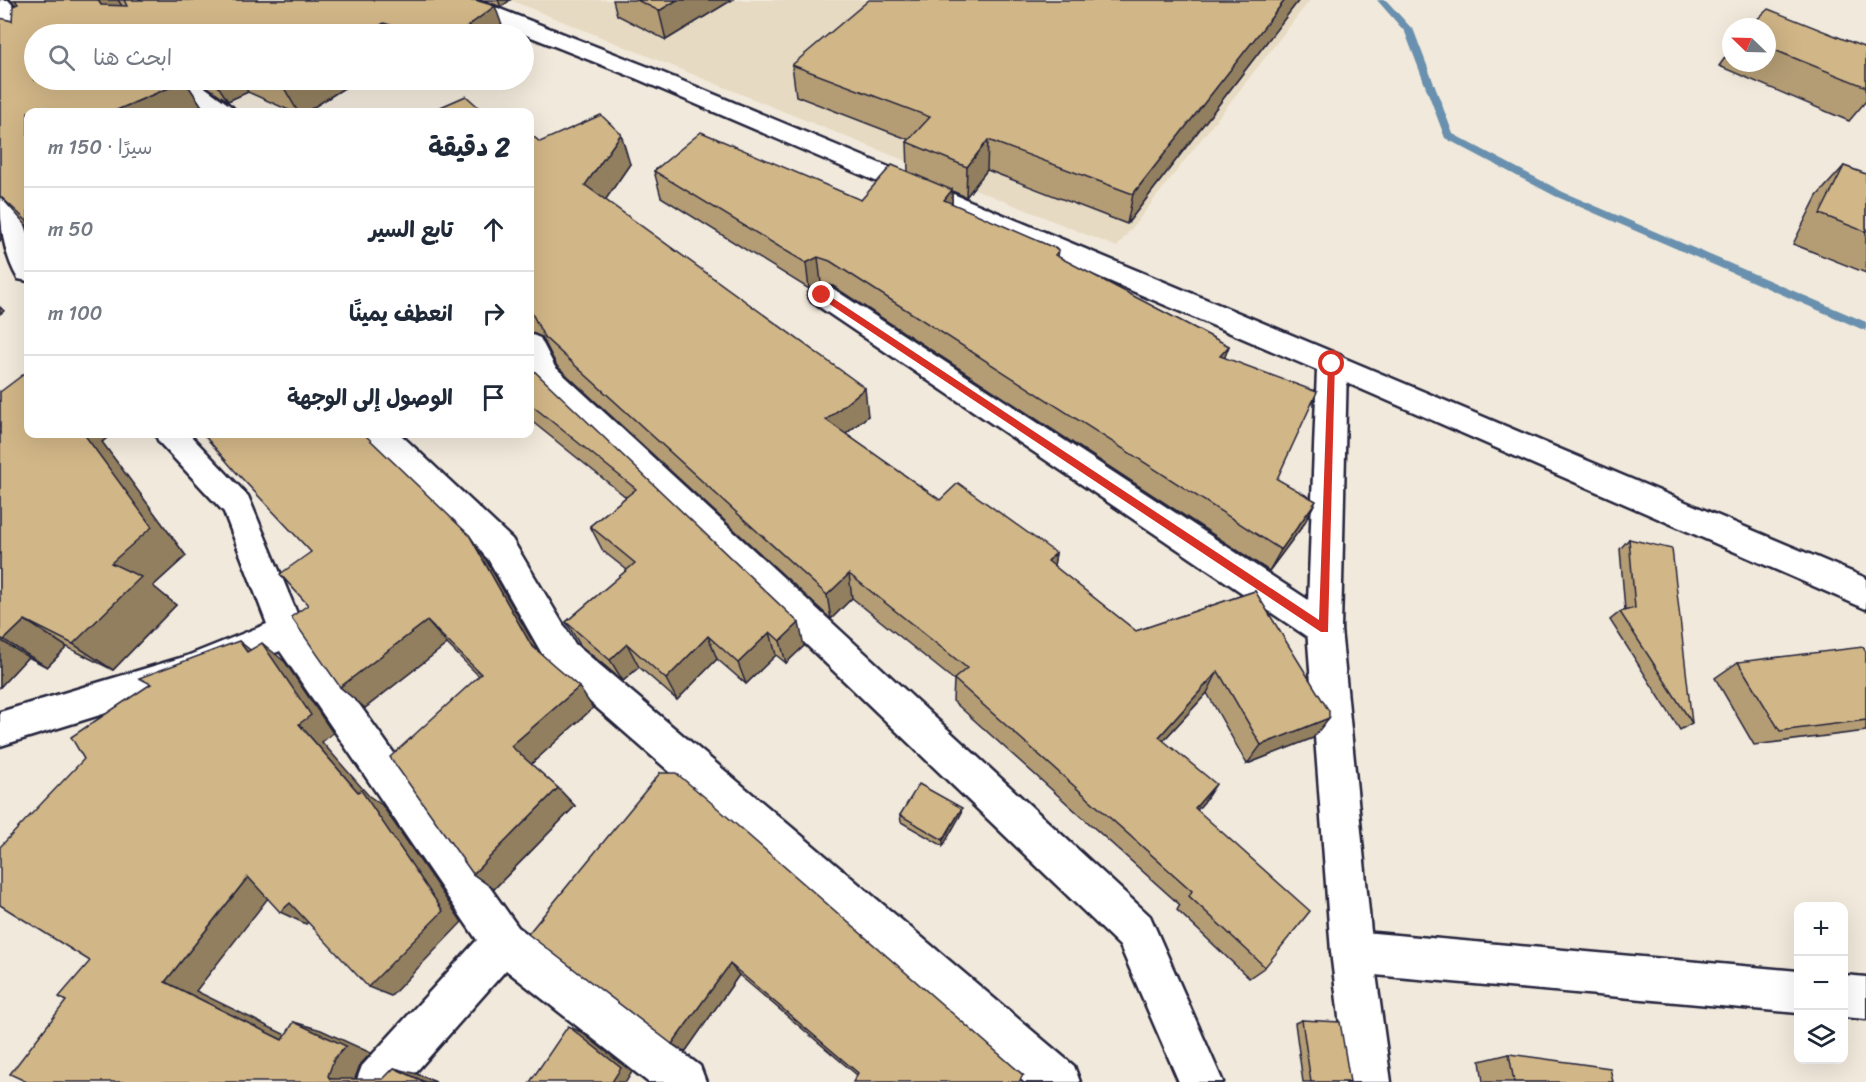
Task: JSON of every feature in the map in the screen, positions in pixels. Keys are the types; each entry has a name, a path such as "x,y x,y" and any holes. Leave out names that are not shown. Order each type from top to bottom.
{"street":[{"path":"458,0 519,24"},
{"path":"0,5 24,31"},
{"path":"534,30 654,77 1332,364 1866,594"},
{"path":"79,90 96,108"},
{"path":"194,90 219,108"},
{"path":"0,188 24,260"},
{"path":"822,295 1324,629"},
{"path":"534,354 543,374 1135,931 1201,1082"},
{"path":"1332,364 1324,629 1352,952 1369,1082"},
{"path":"174,438 237,505 287,632 503,942 684,1082"},
{"path":"385,438 500,549 562,655 1058,1082"},
{"path":"0,729 190,671 287,632"},
{"path":"378,1082 503,942"},
{"path":"1352,952 1794,992"},
{"path":"1848,996 1866,998"}],"shaded area":[{"path":"510,0 1310,0 1117,247"}],"building":[{"path":"15,0 98,0 101,5 127,6 124,0 475,0 495,6 471,24 24,24 24,90 164,90 121,108 24,108 24,218 0,196 0,18 12,21 13,6 18,4"},
{"path":"637,0 677,0 659,11"},
{"path":"869,0 1285,0 1133,194 988,140 967,167 907,142 930,117 792,65"},
{"path":"1768,9 1866,48 1866,87 1776,51 1776,18 1758,18"},
{"path":"466,96 480,108 438,108"},
{"path":"601,115 621,134 585,185 865,388 826,420 940,500 958,483 1056,553 1048,561 1136,631 1255,591 1329,711 1329,718 1261,745 1218,671 1159,737 1216,784 1195,808 1310,911 1265,967 1189,896 1192,891 954,679 967,668 849,574 827,595 544,337 534,317 534,137 540,142"},
{"path":"701,132 861,200 892,165 952,190 944,200 1059,250 1055,255 1229,346 1220,356 1317,392 1277,479 1316,501 1281,550 830,261 818,257 806,263 654,171"},
{"path":"1844,166 1866,174 1866,232 1820,214"},
{"path":"534,371 799,623 780,641 770,632 738,663 708,636 666,679 627,644 610,660 566,622 635,563 590,526 636,489 534,407"},
{"path":"24,374 24,438 87,438 152,527 111,563 141,577 73,644 25,620 4,640 0,638 0,392"},
{"path":"206,438 368,438 469,535 531,645 579,687 511,746 558,788 473,874 390,757 481,674 427,621 340,687 291,617 308,605 280,574 311,552"},
{"path":"1629,539 1672,549 1692,723 1620,612 1635,608"},
{"path":"239,641 247,652 262,643 311,715 299,724 358,792 361,790 443,911 368,987 290,903 280,912 248,877 165,982 282,1040 294,1022 346,1046 334,1059 328,1076 330,1079 383,1079 394,1068 425,1082 27,1082 10,1074 66,1001 59,997 90,961 0,905 0,847 84,759 71,737 151,684 139,678"},
{"path":"1863,647 1866,652 1866,720 1780,731 1738,662"},
{"path":"660,773 676,773 707,799 1023,1075 1019,1082 853,1082 858,1073 730,964 672,1044 528,934"},
{"path":"919,784 962,808 943,840 900,815"},
{"path":"1302,1020 1340,1022 1350,1082 1311,1082"},
{"path":"568,1026 621,1068 612,1082 530,1082"},
{"path":"1509,1054 1610,1068 1613,1082 1514,1082"}],"waterway":[{"path":"1381,0 1409,31 1449,136 1559,194 1866,327"}],"route":[{"path":"822,295 1324,629 1332,364"}]}
